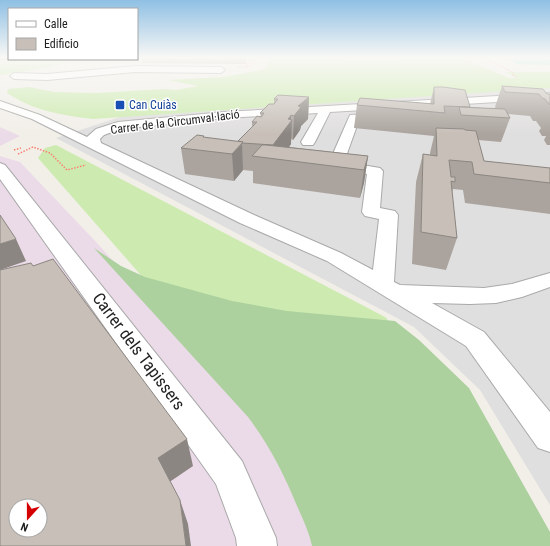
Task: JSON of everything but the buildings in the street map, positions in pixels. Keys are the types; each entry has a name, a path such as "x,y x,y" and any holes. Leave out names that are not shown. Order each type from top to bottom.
{"street":[{"name":"Carrer de la Circumval·lació","path":"550,96 224,115 118,126 96,134 93,138 94,145 247,219 334,257 389,287 475,339 550,437"},
{"path":"0,104 36,117 94,145"},
{"path":"407,104 401,113 354,117 335,165 375,170 371,212 389,215 389,287 427,295 464,296 508,293 550,280"},
{"path":"308,142 326,109"},
{"path":"36,117 74,123"},
{"path":"88,124 118,126"},
{"name":"Carrer dels Tapissers","path":"0,168 230,473 256,538 257,546"}],"path":[{"path":"30,148 33,147 50,153 67,170 87,165"}],"shaded area":[{"path":"550,87 550,505 480,390 414,327 56,138 156,105"},
{"path":"0,127 20,136 0,146"},
{"path":"0,156 20,162 98,244 355,533 355,546 0,546"}],"green space":[{"path":"185,83 550,83 550,88 93,119 59,114 38,108 7,93 8,89 29,87 54,92 95,93 163,89 176,90 198,86"},
{"path":"56,145 385,317 449,383 362,527 38,158 45,148"},
{"path":"94,248 121,266 145,277 232,301 287,311 395,321 419,340 469,388 550,532 550,546 312,546 306,526 281,471 263,438 248,417"}],"place":[{"name":"Can Cuiàs","path":"120,105"}]}
